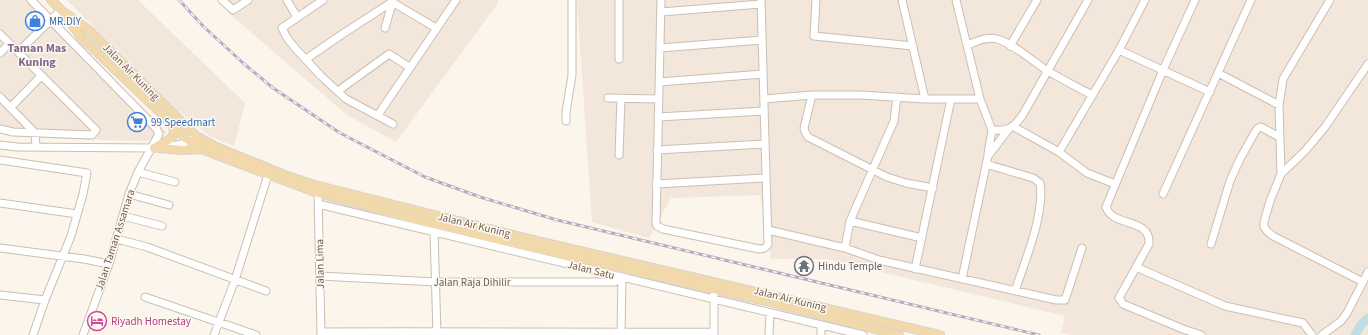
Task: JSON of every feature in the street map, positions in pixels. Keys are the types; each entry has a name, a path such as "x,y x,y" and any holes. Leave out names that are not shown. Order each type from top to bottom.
{"main road":[{"name":"Jalan Air Kuning","path":"51,0 61,10 82,38 173,125 191,137 287,176 314,185 714,285 899,335"},
{"name":"Jalan Air Kuning","path":"61,10 90,31 202,149 268,175 318,193 510,242 940,335"},
{"path":"155,148 172,138 174,132 173,125"},
{"path":"155,148 182,150 202,149"}],"street":[{"path":"31,0 50,20"},
{"path":"222,0 233,10 248,0"},
{"path":"287,0 297,18"},
{"path":"323,0 282,28 287,38 320,76 346,99 394,124"},
{"path":"378,115 409,67 456,0"},
{"path":"566,121 572,75 572,0"},
{"path":"619,0 619,59"},
{"path":"661,0 655,221 657,226 663,229 759,249 767,247 768,230 761,2 661,12"},
{"path":"816,0 814,36 913,46"},
{"path":"902,0 925,99"},
{"path":"956,0 980,99 992,130 988,156 962,279"},
{"path":"1010,46 1036,0"},
{"path":"988,156 1022,116 1088,0"},
{"path":"1059,152 1119,50 1144,0"},
{"path":"1195,0 1163,70 1106,207 1112,216 1144,229 1148,234 1149,244 1119,298 1123,304 1201,335"},
{"path":"1163,194 1251,0"},
{"path":"1330,0 1283,79 1279,105 1281,174 1265,216 1264,227 1273,236 1363,282"},
{"path":"306,59 392,1"},
{"path":"392,1 436,28"},
{"path":"385,28 392,1"},
{"path":"18,52 61,10"},
{"name":"Jalan Taman Assamara","path":"50,20 156,128 159,134 155,148 138,172 129,194 109,264 83,335"},
{"path":"0,34 96,130 92,135 13,132 0,129"},
{"path":"967,45 991,38 998,39 1048,71 1092,95"},
{"path":"660,48 762,40"},
{"path":"0,53 9,44"},
{"path":"1119,50 1210,92"},
{"path":"338,91 389,54 409,67"},
{"path":"1281,174 1305,151 1325,127 1368,64"},
{"path":"659,82 763,74"},
{"path":"1218,74 1279,105"},
{"path":"10,107 42,76"},
{"path":"764,99 812,95 861,95 925,99 980,99"},
{"path":"812,95 804,128 804,132 808,137 887,178 933,188"},
{"path":"0,97 36,132 36,147"},
{"path":"845,248 850,221 894,121 897,97"},
{"path":"608,98 658,99"},
{"path":"619,154 621,98"},
{"path":"915,269 951,99"},
{"path":"658,117 764,111"},
{"path":"1211,244 1230,181 1255,132 1261,127 1279,137"},
{"path":"992,130 1011,128 1059,152 1087,173 1115,184"},
{"path":"0,145 36,147 155,148 191,137"},
{"path":"657,150 765,144"},
{"path":"0,160 87,173 83,194 71,236 45,300 33,335"},
{"path":"986,164 1033,178 1040,183 1041,190 1037,223 1015,291"},
{"path":"138,172 175,182"},
{"path":"214,335 235,280 268,175"},
{"path":"656,184 766,178"},
{"name":"Jalan Lima","path":"318,193 321,334"},
{"path":"129,194 169,205"},
{"path":"0,203 77,214"},
{"name":"Jalan Satu","path":"318,204 863,335"},
{"path":"123,216 162,226"},
{"path":"850,221 922,238"},
{"path":"768,230 845,248 878,260 915,269 1056,300 1065,300 1082,248"},
{"path":"434,231 437,333"},
{"path":"117,239 160,252 266,291"},
{"path":"0,248 109,264"},
{"path":"1136,267 1225,306 1303,323 1312,335"},
{"path":"1322,335 1341,321 1347,313 1368,272"},
{"name":"Jalan Raja Dihilir","path":"320,276 436,282 615,282 622,277"},
{"path":"621,334 622,277"},
{"path":"321,334 714,333 714,285"},
{"path":"0,295 45,300"},
{"path":"145,297 256,335"},
{"path":"770,313 770,335"},
{"path":"821,325 821,335"}],"shaded area":[{"path":"0,0 35,0 167,133 146,141 62,139 0,133"},
{"path":"67,0 138,0 245,103 234,146 211,137 174,107"},
{"path":"217,0 498,0 498,3 396,142 347,115 231,15"},
{"path":"577,0 1368,0 1368,335 1072,335 1061,333 1065,316 826,259 771,259 760,195 671,198 649,238 592,222"}],"waterway":[{"path":"1355,335 1361,325 1368,318"}],"railway":[{"path":"179,0 203,26 273,88 340,133 425,177 480,197 557,220 1039,335"}],"place":[{"name":"MR.DIY","path":"35,21"},
{"name":"99 Speedmart","path":"137,122"},
{"name":"Hindu Temple","path":"804,266"},
{"name":"Riyadh Homestay","path":"97,321"}],"district":[{"name":"Taman Mas Kuning","path":"37,55"}]}
